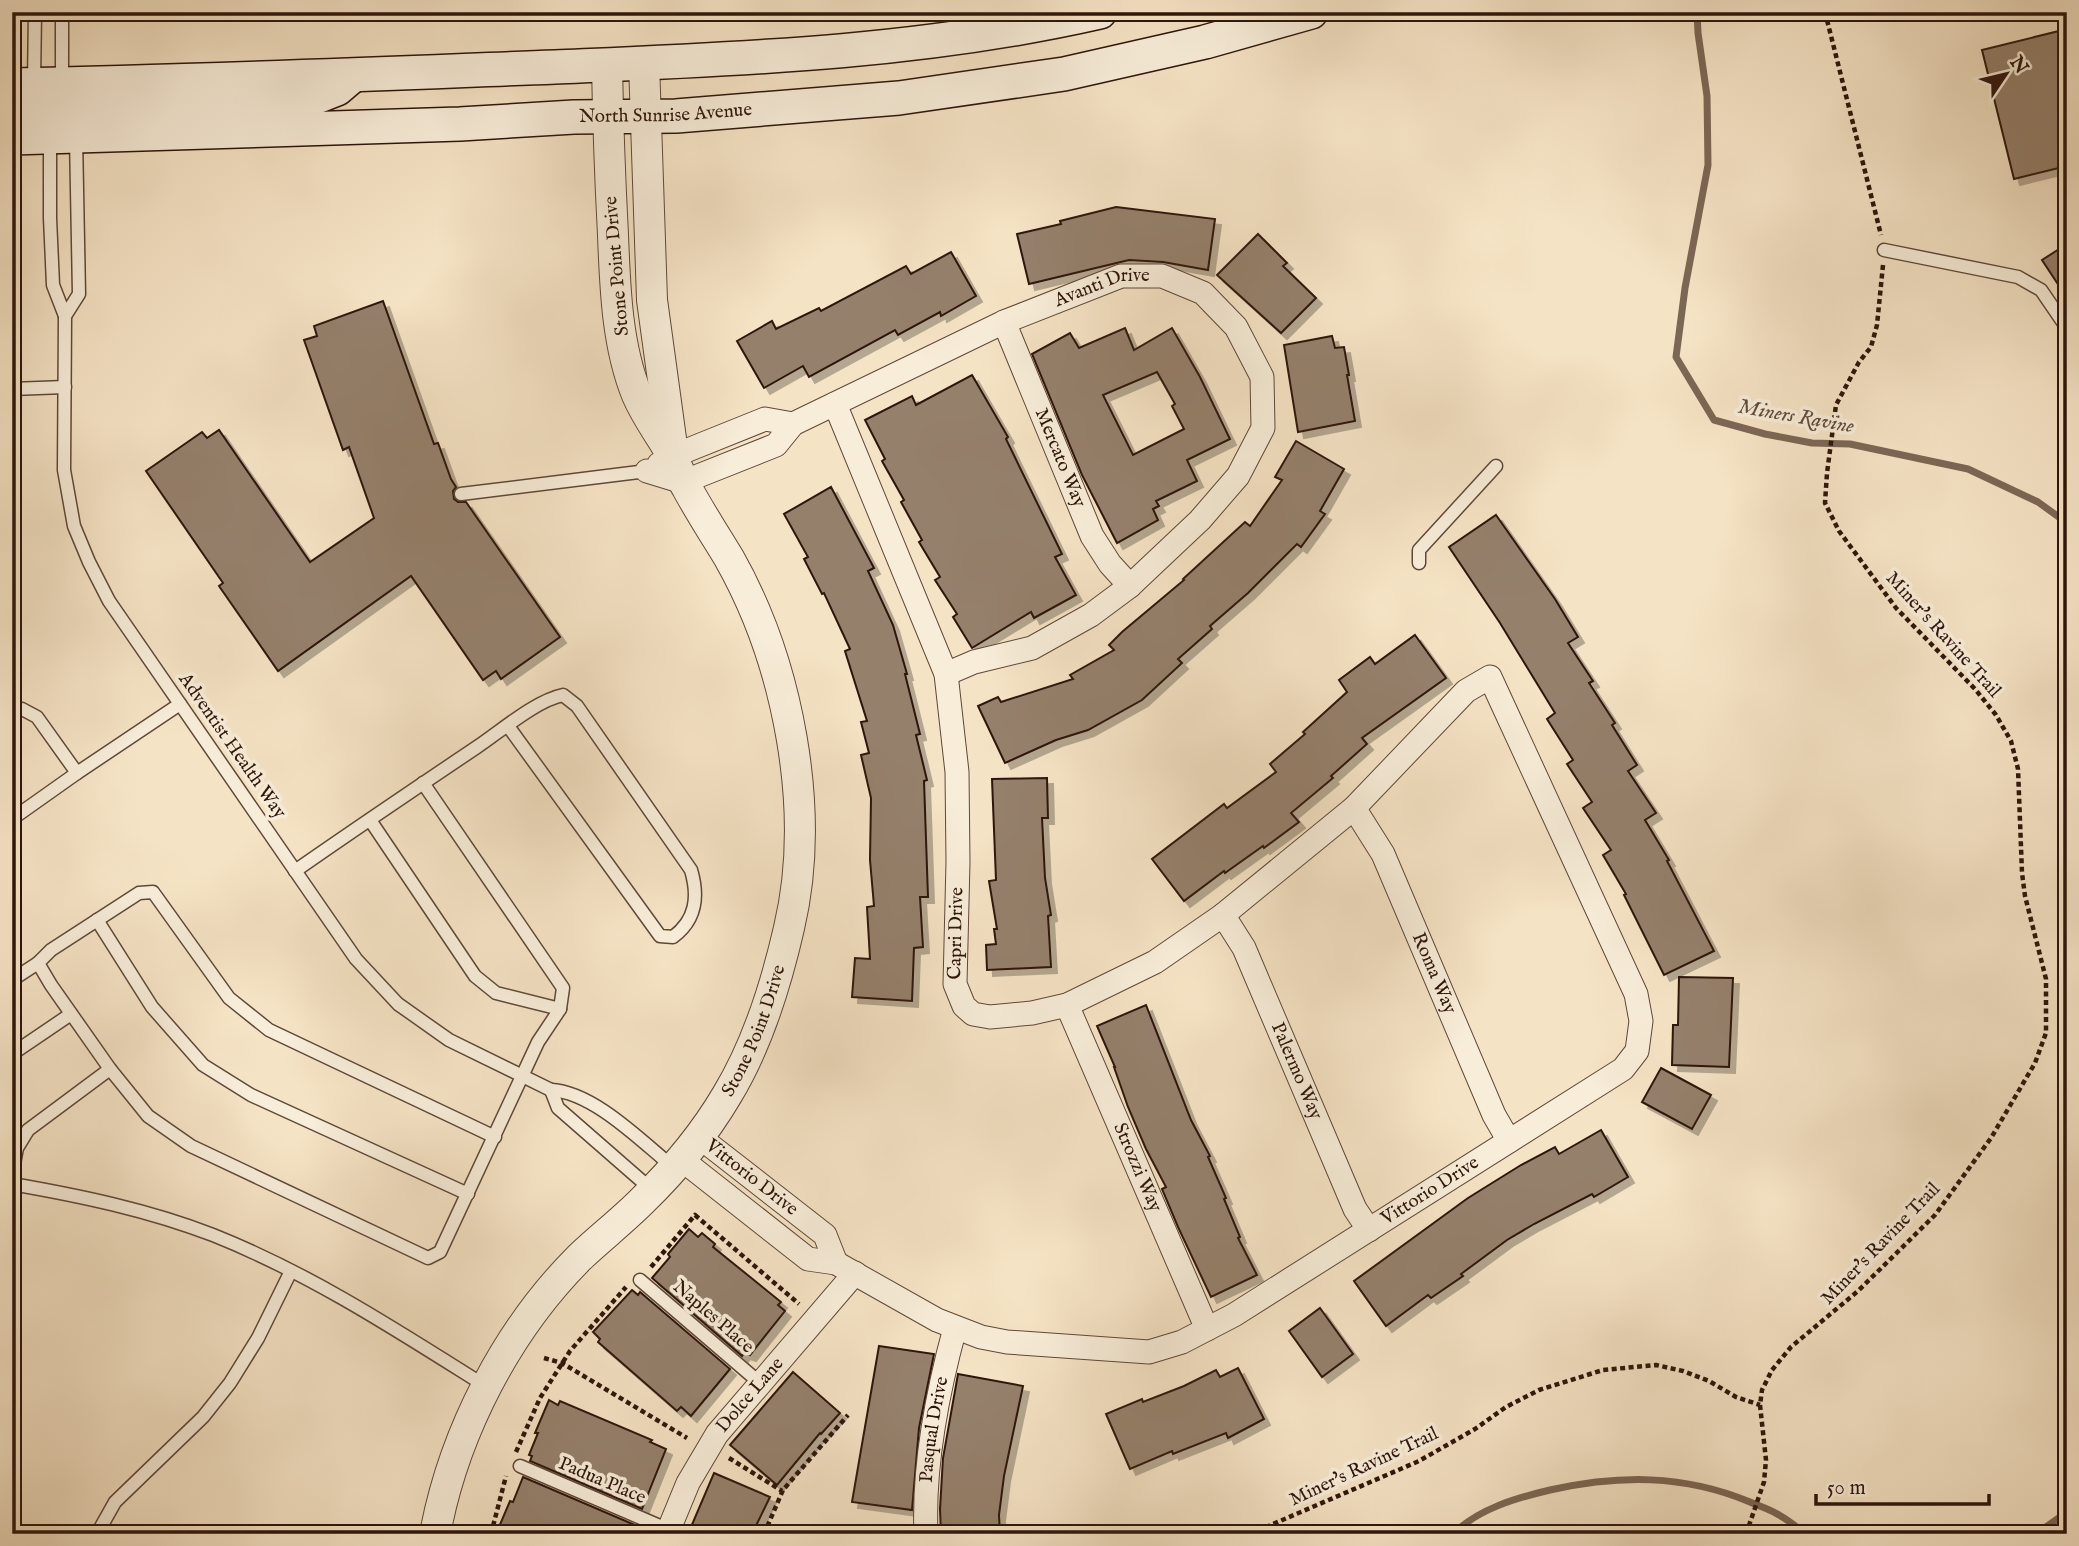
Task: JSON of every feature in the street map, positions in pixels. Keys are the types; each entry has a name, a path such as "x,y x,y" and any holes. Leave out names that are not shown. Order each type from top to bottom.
{"main road":[{"path":"12,114 34,107 36,85 607,65 840,52 1014,21 1100,12"},
{"name":"North Sunrise Avenue","path":"12,138 63,134 460,124 793,108 989,86 1064,74 1205,42 1311,12"},
{"path":"63,134 66,117 82,110 309,100 337,89 354,75"}],"street":[{"name":"Stone Point Drive","path":"645,63 652,300 668,470"},
{"name":"Stone Point Drive","path":"435,1534 460,1444 487,1387 520,1331 545,1296 579,1258 652,1190 684,1154 727,1095 767,1007 792,913 799,808 789,727 773,658 750,601 729,560 668,470 629,369 615,278 607,65"},
{"name":"Avanti Drive","path":"668,470 754,454 776,445 793,424 1004,322 1121,276 1162,276 1203,293 1236,327 1262,377 1263,428 1238,476 1200,520 1130,586 1091,615 1032,648 974,663 946,674"},
{"name":"Mercato Way","path":"1004,322 1092,536 1110,564 1130,586"},
{"name":"Capri Drive","path":"835,404 946,674 957,772 955,984 964,1006 973,1014 990,1017 1032,1013 1067,1005 1155,962 1223,915 1354,808 1466,691 1490,677"},
{"name":"Avanti Drive","path":"668,470 743,428 765,419 793,424"},
{"path":"743,428 754,454"},
{"name":"Vittorio Drive","path":"684,1154 808,1259 846,1268 955,1328 981,1337 1007,1342 1149,1352 1182,1342 1207,1329 1623,1069 1637,1051 1641,1021 1636,994 1490,677"},
{"name":"Roma Way","path":"1354,808 1383,853 1494,1115 1509,1141"},
{"name":"Palermo Way","path":"1223,915 1244,947 1355,1209 1368,1230"},
{"name":"Strozzi Way","path":"1067,1005 1207,1329"},
{"name":"Vittorio Drive","path":"684,1154 807,1221 825,1235 846,1268"},
{"name":"Vittorio Drive","path":"789,1244 807,1221"},
{"name":"Dolce Lane","path":"668,1532 688,1483 708,1446 760,1383 846,1268"},
{"name":"Pasqual Drive","path":"926,1534 926,1486 935,1422 944,1369 955,1328"}],"lane":[{"path":"35,12 36,85"},
{"path":"36,85 62,16 60,12"},
{"name":"Adventist Health Way","path":"63,134 50,218 53,285 65,316 64,470 74,526 109,601 356,959 398,1004 449,1040 551,1090 567,1091 592,1101 684,1154"},
{"name":"Adventist Health Way","path":"63,134 79,294 65,316"},
{"path":"1884,250 2018,277 2042,290 2067,328"},
{"path":"12,389 65,387"},
{"path":"1419,563 1419,550 1496,466"},
{"path":"461,494 668,470"},
{"path":"295,871 508,726 550,698 563,695 577,706 691,870 696,886 695,902 686,928 673,937 660,936 508,726"},
{"path":"12,819 180,704"},
{"path":"12,712 22,709 37,717 77,774"},
{"path":"38,963 110,1069 148,1116 191,1146 428,1258 440,1252 538,1042 560,1009 563,988 424,783"},
{"path":"370,820 475,976 496,993 560,1009"},
{"path":"12,980 38,963 51,950 139,893 153,892 229,998 269,1030 495,1137"},
{"path":"97,920 152,1007 203,1065 251,1096 468,1194"},
{"path":"12,1054 71,1014"},
{"path":"12,1175 17,1148 28,1130 110,1069"},
{"name":"Adventist Health Way","path":"551,1090 558,1108 652,1190"},
{"path":"12,1184 85,1197 211,1234 291,1270 369,1312 487,1387"},
{"path":"97,1534 115,1502 203,1417 230,1383 258,1338 291,1270"},
{"name":"Naples Place","path":"640,1280 760,1383"},
{"name":"Padua Place","path":"514,1464 668,1532"}],"path":[{"name":"Miner's Ravine Trail","path":"1746,1534 1764,1482 1766,1460 1760,1405 1762,1390 1772,1370 1791,1347 1858,1291 1935,1215 1991,1138 2035,1063 2046,1033 2046,979 2022,873 2018,769 2011,741 1996,715 1975,689 1896,608 1839,531 1825,502 1836,405 1859,362 1871,347 1877,325 1884,250 1825,12"},
{"path":"491,1534 535,1408 562,1363 579,1339 626,1286 630,1291 695,1215 805,1309"},
{"path":"544,1358 562,1363 687,1438"},
{"name":"Miner's Ravine Trail","path":"1250,1534 1419,1461 1475,1429 1506,1406 1539,1390 1603,1370 1656,1365 1683,1371 1709,1381 1736,1397 1760,1405"},
{"path":"764,1534 782,1491 848,1415"},
{"path":"719,1452 782,1491"}],"building":[{"path":"2063,30 2067,44 2067,166 2014,179 1982,50"},
{"path":"1116,207 1215,219 1208,270 1163,262 1129,260 1029,284 1017,234"},
{"path":"1258,234 1287,263 1283,266 1316,298 1281,333 1217,275"},
{"path":"2067,244 2067,298 2042,260"},
{"path":"951,252 976,296 941,316 940,312 898,335 895,330 809,377 803,366 764,388 737,341 772,321 776,329 819,308 821,311 906,266 911,274"},
{"path":"383,301 434,444 438,443 456,487 453,491 454,499 466,502 560,637 501,679 496,671 483,680 411,576 278,671 219,586 223,583 146,471 202,432 207,438 219,430 310,562 374,518 349,447 343,450 304,340 317,336 314,326"},
{"path":"1125,328 1134,350 1172,328 1200,377 1230,439 1187,460 1197,481 1156,501 1159,506 1153,509 1158,520 1117,543 1082,475 1032,354 1070,333 1079,348","holes":["1157,372 1175,404 1172,406 1184,429 1133,455 1103,395"]},
{"path":"1332,336 1335,348 1344,347 1355,421 1298,432 1284,345"},
{"path":"972,375 1008,437 1006,439 1062,554 1055,557 1076,595 1034,618 1031,612 972,648 953,617 957,614 935,580 940,577 919,542 922,540 901,502 904,500 882,461 885,459 865,420 912,396 916,405"},
{"path":"1296,441 1344,469 1320,511 1325,514 1301,547 1297,544 1210,626 1212,629 1178,659 1182,663 1142,700 1088,730 1056,740 1005,763 978,706 998,697 1001,702 1073,679 1070,675 1114,650 1109,645 1122,632 1184,580 1245,522 1250,526 1282,480 1275,477"},
{"path":"831,487 874,568 868,571 893,625 920,734 916,735 927,780 924,781 928,897 920,897 923,947 914,948 912,1001 852,997 855,958 870,959 867,907 874,906 870,860 871,798 861,755 869,753 861,722 867,721 845,651 850,649 824,593 822,594 804,559 808,557 784,514"},
{"path":"1496,515 1555,599 1578,637 1568,643 1593,681 1589,683 1615,723 1612,725 1637,765 1628,771 1656,813 1645,820 1669,860 1667,861 1714,951 1664,975 1624,895 1626,894 1603,855 1611,850 1583,808 1592,802 1567,764 1573,760 1547,719 1555,713 1449,547"},
{"path":"1415,635 1446,678 1362,738 1367,744 1331,776 1333,778 1291,813 1299,822 1184,901 1152,859 1224,804 1227,808 1276,772 1270,764 1347,692 1339,680 1370,657 1375,664"},
{"path":"1047,778 1048,818 1042,818 1045,878 1051,915 1048,916 1051,967 987,970 986,945 996,944 994,929 997,929 989,881 996,880 992,779"},
{"path":"1679,977 1733,978 1729,1067 1672,1065 1673,1025 1678,1025"},
{"path":"1146,1005 1191,1120 1210,1156 1208,1157 1240,1237 1238,1238 1257,1275 1211,1297 1162,1189 1166,1187 1128,1107 1115,1067 1097,1026"},
{"path":"1661,1068 1711,1095 1692,1129 1642,1102"},
{"path":"1601,1130 1628,1177 1507,1240 1461,1274 1463,1276 1431,1298 1428,1295 1386,1326 1354,1281 1468,1198 1521,1165 1555,1147 1559,1154"},
{"path":"689,1229 698,1237 702,1233 715,1244 713,1247 781,1302 778,1305 785,1311 750,1355 744,1353 742,1356 652,1278"},
{"path":"632,1290 638,1295 640,1292 730,1369 691,1416 681,1407 677,1411 598,1342 600,1339 593,1332"},
{"path":"1320,1308 1353,1354 1322,1377 1289,1331"},
{"path":"879,1346 934,1354 919,1428 912,1510 852,1502"},
{"path":"1238,1368 1264,1419 1228,1438 1226,1433 1173,1454 1172,1451 1130,1469 1106,1414 1184,1386 1216,1370 1220,1377"},
{"path":"793,1372 840,1413 777,1485 730,1445"},
{"path":"958,1374 1023,1386 1004,1476 999,1515 1000,1534 941,1534 943,1458"},
{"path":"549,1400 558,1405 560,1401 652,1440 650,1442 666,1449 642,1509 530,1461 532,1456 529,1455 538,1433 535,1433"},
{"path":"714,1473 770,1497 752,1534 688,1534"},
{"path":"523,1477 635,1525 630,1534 496,1534"}],"waterway":[{"name":"Miners Ravine","path":"1697,12 1707,96 1708,165 1685,288 1676,357 1714,420 1765,434 1812,443 1850,444 1968,469 2038,502 2067,523"},
{"name":"Miners Ravine","path":"1453,1534 1486,1511 1524,1497 1576,1485 1626,1480 1675,1482 1725,1493 1772,1511 1805,1534"},
{"name":"Miners Ravine","path":"2036,1534 2067,1512"}]}
